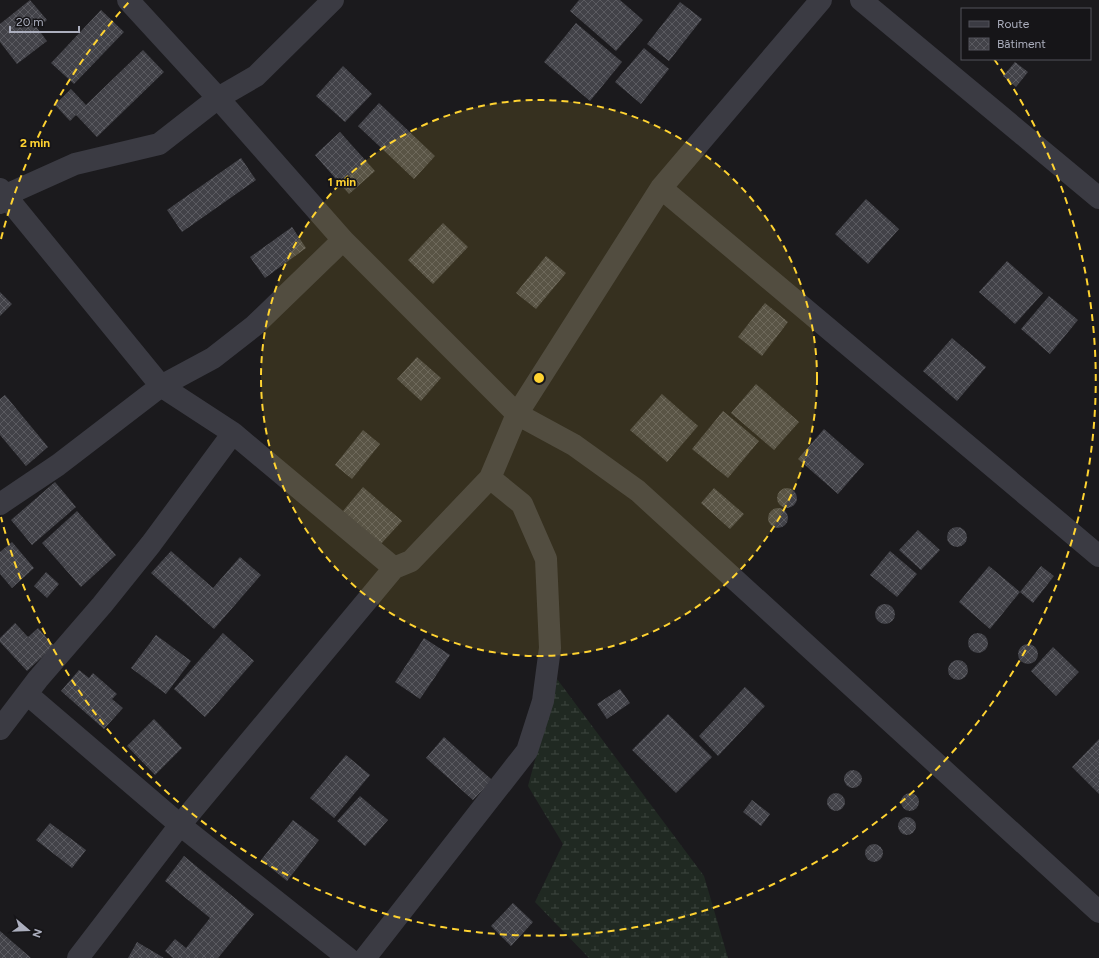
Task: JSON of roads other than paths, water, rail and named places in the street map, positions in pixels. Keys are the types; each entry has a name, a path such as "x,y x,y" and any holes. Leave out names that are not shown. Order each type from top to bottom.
{"street":[{"path":"128,0 218,98 342,240 517,414 574,445 638,491 1099,912"},
{"path":"333,0 256,76 218,98 159,144 75,164 2,196 161,386 233,433 394,568"},
{"path":"78,958 180,825 394,568 411,561 490,478 517,414 661,188 822,0"},
{"path":"861,0 1099,198"},
{"path":"661,188 1099,556"},
{"path":"0,504 58,466 161,386 213,358 254,326 342,240"},
{"path":"0,729 26,694 102,605 151,544 233,433"},
{"path":"365,958 527,751 543,701 550,648 546,558 522,504 490,478"},
{"path":"26,694 180,825 348,958"}]}
